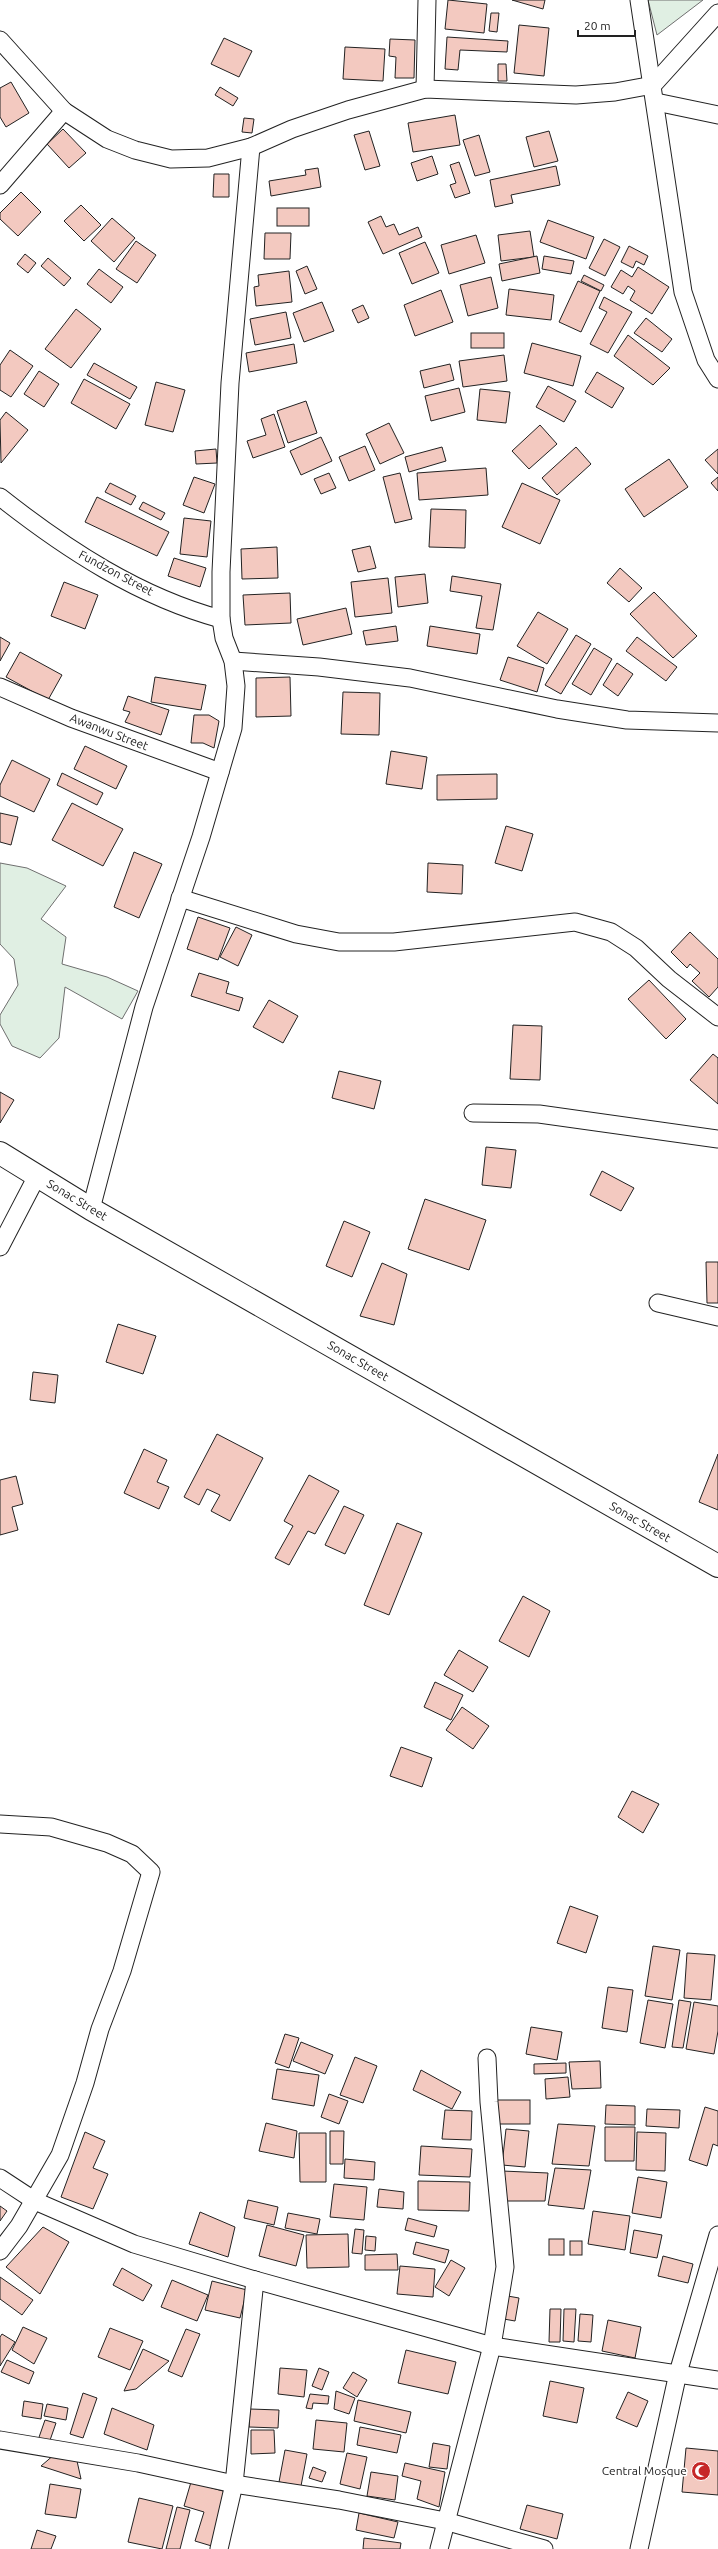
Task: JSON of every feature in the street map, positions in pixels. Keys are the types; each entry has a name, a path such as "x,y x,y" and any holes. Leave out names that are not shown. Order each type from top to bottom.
{"highway":[{"name":"Sonac Street","path":"0,1153 91,1209 718,1566"}],"street":[{"path":"425,89 428,0"},
{"path":"639,0 656,102 684,292 706,360 718,379"},
{"path":"0,40 64,111 107,139 135,150 171,159 208,158 251,147 292,129 341,113 425,89 576,95 615,92 653,85 718,13"},
{"path":"656,102 718,115"},
{"path":"0,186 64,111"},
{"path":"91,1209 144,1007 233,728 236,686 232,661 224,638 221,619 229,390 251,147"},
{"name":"Fundzon Street","path":"0,498 92,563 196,612 221,619"},
{"path":"232,661 319,667 410,678 557,709 626,720 718,723"},
{"name":"Awanwu Street","path":"0,687 71,718 220,772"},
{"path":"180,898 296,934 339,942 394,942 559,922 581,924 611,932 636,948 669,979 718,1017"},
{"path":"473,1113 539,1114 718,1139"},
{"path":"0,1247 37,1176"},
{"path":"658,1303 718,1317"},
{"path":"0,1824 51,1827 107,1843 132,1854 151,1872 122,1971 100,2029 85,2083 62,2148 34,2201 0,2251"},
{"path":"439,2549 492,2346 505,2267 489,2102 487,2058"},
{"path":"0,2178 34,2201 134,2244 255,2280 492,2346 576,2360 678,2373 718,2380"},
{"path":"639,2549 678,2373 718,2234"},
{"path":"219,2549 234,2484 255,2280"},
{"path":"0,2440 138,2463 234,2484 339,2500 445,2522 544,2549"}],"green space":[{"path":"648,0 703,0 657,35"},
{"path":"0,863 27,868 66,886 41,919 66,937 62,964 107,977 138,991 122,1019 65,987 59,1038 40,1058 12,1046 0,1024 0,1015 18,985 14,959 0,944"}],"building":[{"path":"448,0 487,4 484,33 445,29"},
{"path":"512,0 545,0 543,9"},
{"path":"491,13 499,13 497,32 489,31"},
{"path":"519,25 549,28 544,76 514,73"},
{"path":"447,37 508,41 507,52 460,50 458,70 445,69"},
{"path":"224,38 252,51 239,77 211,64"},
{"path":"390,39 415,40 414,78 395,78 396,57 389,56"},
{"path":"345,47 385,49 383,81 343,79"},
{"path":"498,64 506,64 507,81 498,81"},
{"path":"11,82 29,113 6,127 0,117 0,88"},
{"path":"220,87 238,98 233,106 215,95"},
{"path":"455,115 460,145 413,152 408,123"},
{"path":"244,118 254,119 252,133 242,132"},
{"path":"63,129 86,153 69,168 47,144"},
{"path":"369,131 380,166 365,170 354,135"},
{"path":"549,131 558,161 534,167 526,137"},
{"path":"479,135 490,172 475,176 463,140"},
{"path":"432,156 438,174 417,181 411,163"},
{"path":"459,162 470,193 455,198 450,185 456,183 450,165"},
{"path":"556,166 560,185 511,195 513,203 495,207 490,180"},
{"path":"318,168 321,187 271,196 269,181 306,175 305,170"},
{"path":"214,174 229,174 229,197 213,197"},
{"path":"21,192 41,212 18,236 0,219 0,213"},
{"path":"81,205 101,225 84,241 64,221"},
{"path":"277,208 309,208 309,226 277,226"},
{"path":"381,216 386,227 394,224 399,235 418,227 422,237 383,254 368,222"},
{"path":"112,218 135,238 114,262 91,241"},
{"path":"548,220 594,237 586,259 540,242"},
{"path":"530,231 534,257 501,261 498,235"},
{"path":"265,233 291,233 290,259 264,259"},
{"path":"476,235 485,263 449,274 441,245"},
{"path":"604,239 620,247 605,276 589,268"},
{"path":"136,241 156,255 137,283 116,269"},
{"path":"425,242 439,273 412,284 399,253"},
{"path":"629,246 648,256 644,265 636,261 633,268 621,262"},
{"path":"25,254 36,263 28,273 17,264"},
{"path":"537,256 540,273 502,281 499,264"},
{"path":"544,256 574,261 571,274 542,269"},
{"path":"48,258 71,278 64,286 41,266"},
{"path":"307,266 317,289 305,294 296,271"},
{"path":"638,267 669,287 652,314 630,300 635,291 628,286 623,294 611,287 621,270 632,277"},
{"path":"99,269 123,287 111,303 87,284"},
{"path":"289,271 292,302 256,306 254,287 259,286 258,275"},
{"path":"584,275 604,285 601,291 581,281"},
{"path":"491,277 498,308 468,316 460,285"},
{"path":"578,281 600,291 581,332 559,322"},
{"path":"509,289 554,295 551,320 506,315"},
{"path":"441,290 453,322 415,336 404,305"},
{"path":"604,297 632,312 608,353 590,344 607,312 599,308"},
{"path":"322,302 334,331 304,342 293,313"},
{"path":"363,305 369,318 358,323 352,310"},
{"path":"76,309 101,329 71,368 45,349"},
{"path":"286,312 291,338 255,345 250,319"},
{"path":"646,318 672,339 662,352 634,333"},
{"path":"471,333 504,333 504,348 471,348"},
{"path":"628,335 670,368 653,385 614,356"},
{"path":"532,343 581,356 573,386 524,373"},
{"path":"294,344 297,363 249,372 246,353"},
{"path":"10,350 33,366 11,397 0,390 0,365"},
{"path":"504,355 507,381 463,387 459,361"},
{"path":"94,363 137,387 130,399 87,375"},
{"path":"450,364 454,380 424,388 420,371"},
{"path":"39,371 59,384 44,407 24,394"},
{"path":"597,372 624,388 612,408 585,392"},
{"path":"84,379 130,404 116,429 71,403"},
{"path":"156,382 185,390 173,432 145,425"},
{"path":"548,386 576,401 564,422 536,407"},
{"path":"459,388 465,412 431,421 425,396"},
{"path":"480,389 510,392 506,423 477,420"},
{"path":"306,401 317,433 288,443 277,411"},
{"path":"6,412 28,430 1,463 0,420"},
{"path":"274,414 285,447 253,458 247,441 266,435 261,419"},
{"path":"389,423 404,453 380,464 366,434"},
{"path":"540,425 557,444 529,469 512,451"},
{"path":"321,437 332,461 301,475 290,451"},
{"path":"365,446 375,470 349,481 339,457"},
{"path":"442,447 446,461 409,472 405,457"},
{"path":"576,447 591,464 557,495 542,478"},
{"path":"216,449 217,463 196,464 195,451"},
{"path":"718,449 718,474 705,460"},
{"path":"669,459 688,487 644,517 625,489"},
{"path":"486,468 488,495 419,500 417,473"},
{"path":"329,473 336,488 321,494 314,479"},
{"path":"400,473 412,519 395,523 383,477"},
{"path":"194,477 215,484 204,513 183,505"},
{"path":"718,477 718,491 711,483"},
{"path":"110,483 136,496 131,505 105,492"},
{"path":"522,483 560,500 540,544 502,527"},
{"path":"97,497 169,532 157,556 85,522"},
{"path":"143,502 165,513 161,520 139,509"},
{"path":"431,509 466,510 465,548 429,547"},
{"path":"184,518 211,521 207,557 180,554"},
{"path":"370,546 376,568 358,572 352,550"},
{"path":"277,547 278,578 242,579 241,549"},
{"path":"174,558 206,568 200,587 168,576"},
{"path":"620,568 642,588 629,602 607,583"},
{"path":"425,574 428,603 398,607 395,577"},
{"path":"452,576 501,584 493,630 476,628 482,596 450,591"},
{"path":"388,578 392,613 355,617 351,582"},
{"path":"64,582 98,595 85,629 51,616"},
{"path":"654,592 697,636 673,658 630,614"},
{"path":"290,593 291,623 245,625 243,595"},
{"path":"346,608 352,634 303,645 297,619"},
{"path":"538,612 568,629 547,664 517,646"},
{"path":"396,626 398,641 366,645 363,631"},
{"path":"430,626 480,634 477,654 427,646"},
{"path":"576,635 591,644 561,694 545,685"},
{"path":"0,637 10,643 0,661"},
{"path":"637,637 677,667 666,681 626,651"},
{"path":"594,648 612,659 591,695 572,684"},
{"path":"20,652 62,675 48,700 6,677"},
{"path":"508,657 544,668 537,692 500,680"},
{"path":"617,663 633,674 618,696 603,685"},
{"path":"155,677 206,685 201,710 151,702"},
{"path":"290,677 291,716 256,717 256,678"},
{"path":"343,692 380,693 379,735 341,734"},
{"path":"128,696 169,710 161,735 125,722 130,712 123,710"},
{"path":"194,715 209,715 219,721 214,748 203,743 191,743"},
{"path":"85,746 127,766 116,789 74,769"},
{"path":"391,751 427,757 422,789 386,784"},
{"path":"12,760 50,779 34,812 0,796 0,785"},
{"path":"62,773 103,793 97,805 57,785"},
{"path":"497,774 497,799 437,800 437,775"},
{"path":"72,803 123,829 103,866 52,840"},
{"path":"0,813 18,817 11,845 0,842"},
{"path":"506,826 533,834 522,871 495,863"},
{"path":"134,852 162,864 139,918 114,907"},
{"path":"428,863 463,865 462,894 427,892"},
{"path":"198,917 230,928 218,960 187,949"},
{"path":"236,927 252,935 238,966 220,957"},
{"path":"690,932 718,959 718,987 709,997 692,981 700,973 690,964 687,968 671,952"},
{"path":"199,973 229,982 226,993 243,998 239,1011 191,996"},
{"path":"649,980 686,1019 666,1039 628,999"},
{"path":"269,1000 298,1016 283,1043 253,1027"},
{"path":"513,1025 542,1026 540,1080 510,1079"},
{"path":"713,1054 718,1058 718,1104 690,1080"},
{"path":"339,1071 381,1081 374,1109 332,1098"},
{"path":"0,1092 14,1100 0,1123"},
{"path":"486,1147 516,1150 511,1188 482,1185"},
{"path":"602,1171 634,1188 621,1211 590,1195"},
{"path":"425,1199 486,1220 469,1270 408,1249"},
{"path":"344,1221 370,1232 352,1277 326,1266"},
{"path":"706,1262 718,1262 718,1303 707,1303"},
{"path":"382,1263 407,1274 394,1325 360,1316"},
{"path":"118,1324 156,1336 143,1374 106,1362"},
{"path":"33,1372 58,1375 55,1403 30,1400"},
{"path":"217,1434 263,1458 230,1521 211,1511 220,1495 207,1489 199,1505 184,1497"},
{"path":"144,1449 167,1460 157,1482 169,1487 159,1509 124,1493"},
{"path":"718,1454 718,1510 699,1502"},
{"path":"309,1475 339,1491 315,1534 308,1531 289,1565 275,1558 293,1526 284,1521"},
{"path":"16,1476 23,1504 12,1507 18,1530 0,1535 0,1480"},
{"path":"344,1506 364,1515 345,1554 325,1545"},
{"path":"397,1523 422,1533 389,1615 364,1605"},
{"path":"523,1596 550,1611 529,1657 499,1641"},
{"path":"459,1650 488,1667 473,1692 444,1675"},
{"path":"435,1682 463,1695 451,1720 424,1707"},
{"path":"462,1707 489,1726 473,1749 446,1730"},
{"path":"401,1747 432,1758 422,1787 390,1776"},
{"path":"632,1791 659,1804 643,1833 618,1817"},
{"path":"570,1906 598,1916 586,1953 557,1943"},
{"path":"653,1946 680,1950 672,2000 645,1996"},
{"path":"687,1953 715,1955 711,2000 684,1998"},
{"path":"608,1987 633,1990 627,2032 602,2028"},
{"path":"648,2000 673,2004 665,2048 640,2043"},
{"path":"679,2000 691,2002 683,2048 672,2047"},
{"path":"694,2002 718,2006 718,2031 714,2054 686,2049"},
{"path":"531,2027 562,2032 557,2060 526,2054"},
{"path":"285,2034 299,2038 289,2068 275,2063"},
{"path":"301,2042 333,2055 325,2074 293,2061"},
{"path":"355,2057 377,2066 363,2103 340,2095"},
{"path":"600,2061 601,2088 572,2089 569,2062"},
{"path":"566,2063 566,2073 534,2074 534,2064"},
{"path":"277,2069 319,2075 314,2106 272,2099"},
{"path":"421,2070 461,2092 452,2109 413,2090"},
{"path":"568,2077 570,2097 546,2099 545,2079"},
{"path":"329,2094 348,2101 339,2124 321,2117"},
{"path":"496,2100 530,2100 530,2124 496,2124"},
{"path":"606,2105 635,2106 635,2125 605,2124"},
{"path":"705,2107 718,2111 718,2146 713,2144 707,2166 689,2160"},
{"path":"647,2109 680,2110 679,2128 646,2126"},
{"path":"445,2110 472,2111 471,2140 442,2139"},
{"path":"266,2123 297,2131 294,2158 259,2151"},
{"path":"558,2124 595,2126 589,2166 552,2164"},
{"path":"605,2127 635,2127 634,2161 605,2161"},
{"path":"506,2129 529,2131 525,2167 502,2165"},
{"path":"330,2131 344,2131 343,2164 330,2164"},
{"path":"85,2132 105,2141 93,2168 108,2174 93,2209 61,2197"},
{"path":"637,2132 666,2133 665,2171 636,2170"},
{"path":"299,2133 326,2133 326,2182 300,2182"},
{"path":"421,2146 472,2149 470,2177 419,2175"},
{"path":"345,2159 375,2162 374,2180 344,2178"},
{"path":"555,2168 591,2170 584,2209 548,2205"},
{"path":"502,2171 548,2173 545,2201 502,2201"},
{"path":"638,2177 667,2182 661,2218 632,2213"},
{"path":"418,2181 470,2182 469,2211 418,2210"},
{"path":"334,2184 367,2187 364,2220 330,2217"},
{"path":"379,2189 404,2192 403,2209 377,2207"},
{"path":"248,2200 278,2207 274,2225 244,2218"},
{"path":"0,2206 7,2211 0,2221"},
{"path":"593,2211 630,2216 625,2250 588,2244"},
{"path":"200,2212 235,2227 228,2257 189,2244"},
{"path":"288,2213 320,2219 317,2234 285,2228"},
{"path":"408,2218 437,2226 434,2237 405,2230"},
{"path":"267,2225 304,2235 296,2266 259,2256"},
{"path":"43,2227 69,2242 40,2294 6,2267"},
{"path":"355,2229 364,2230 362,2254 352,2253"},
{"path":"634,2230 662,2235 657,2258 630,2253"},
{"path":"348,2234 349,2267 307,2268 306,2235"},
{"path":"366,2236 376,2237 375,2251 365,2250"},
{"path":"549,2239 564,2239 564,2255 549,2255"},
{"path":"570,2241 582,2241 582,2255 570,2255"},
{"path":"416,2242 449,2250 445,2263 413,2254"},
{"path":"397,2254 398,2270 365,2270 365,2255"},
{"path":"663,2256 693,2264 688,2283 658,2276"},
{"path":"451,2260 465,2268 449,2296 435,2287"},
{"path":"400,2266 435,2269 433,2297 397,2294"},
{"path":"122,2268 152,2285 143,2301 113,2285"},
{"path":"0,2277 33,2300 22,2315 0,2299"},
{"path":"172,2280 208,2295 197,2321 161,2307"},
{"path":"212,2281 247,2290 240,2318 205,2310"},
{"path":"502,2295 519,2298 515,2321 498,2318"},
{"path":"550,2309 561,2309 560,2342 549,2342"},
{"path":"564,2309 576,2309 574,2342 563,2341"},
{"path":"580,2314 593,2315 591,2342 578,2341"},
{"path":"608,2320 641,2327 635,2358 602,2351"},
{"path":"23,2327 47,2338 34,2364 12,2350"},
{"path":"110,2328 143,2341 130,2370 98,2357"},
{"path":"186,2329 200,2334 182,2377 168,2371"},
{"path":"2,2334 15,2342 0,2366 0,2337"},
{"path":"143,2349 169,2361 136,2389 124,2391"},
{"path":"406,2350 456,2362 448,2394 398,2383"},
{"path":"7,2360 34,2372 29,2384 1,2372"},
{"path":"280,2368 307,2370 304,2397 278,2394"},
{"path":"319,2368 329,2372 322,2390 312,2386"},
{"path":"353,2372 367,2380 357,2397 343,2388"},
{"path":"550,2381 584,2388 577,2423 543,2416"},
{"path":"336,2391 355,2398 349,2414 334,2409"},
{"path":"628,2392 648,2401 637,2427 616,2418"},
{"path":"83,2393 97,2398 83,2438 70,2434"},
{"path":"310,2394 329,2396 328,2404 313,2403 312,2409 306,2408"},
{"path":"358,2400 411,2412 406,2433 354,2421"},
{"path":"24,2401 43,2404 41,2419 22,2416"},
{"path":"47,2404 68,2408 66,2420 44,2416"},
{"path":"112,2408 154,2425 147,2450 104,2434"},
{"path":"250,2409 279,2410 278,2428 249,2427"},
{"path":"45,2420 56,2423 48,2446 37,2443"},
{"path":"316,2420 347,2423 344,2452 313,2449"},
{"path":"360,2427 401,2435 397,2453 357,2445"},
{"path":"251,2430 274,2430 275,2453 251,2454"},
{"path":"433,2443 450,2446 447,2469 429,2467"},
{"name":"Central Mosque","path":"686,2448 718,2451 718,2495 682,2492"},
{"path":"285,2450 307,2454 301,2486 279,2482"},
{"path":"347,2453 367,2457 360,2489 340,2484"},
{"path":"55,2454 77,2461 81,2479 41,2466"},
{"path":"405,2463 445,2472 439,2507 417,2499 421,2481 402,2476"},
{"path":"313,2467 326,2472 322,2482 309,2478"},
{"path":"371,2472 398,2476 395,2500 367,2496"},
{"path":"191,2482 230,2493 215,2547 195,2541 204,2512 184,2506"},
{"path":"50,2484 81,2489 76,2518 45,2514"},
{"path":"139,2498 173,2506 162,2549 128,2542"},
{"path":"527,2505 563,2514 557,2539 520,2529"},
{"path":"177,2507 190,2510 180,2549 166,2549"},
{"path":"359,2513 398,2522 394,2538 356,2530"},
{"path":"37,2530 56,2536 51,2549 31,2549"},
{"path":"364,2538 401,2543 400,2549 363,2549"}],"place":[{"name":"Central Mosque","path":"701,2471"}]}
